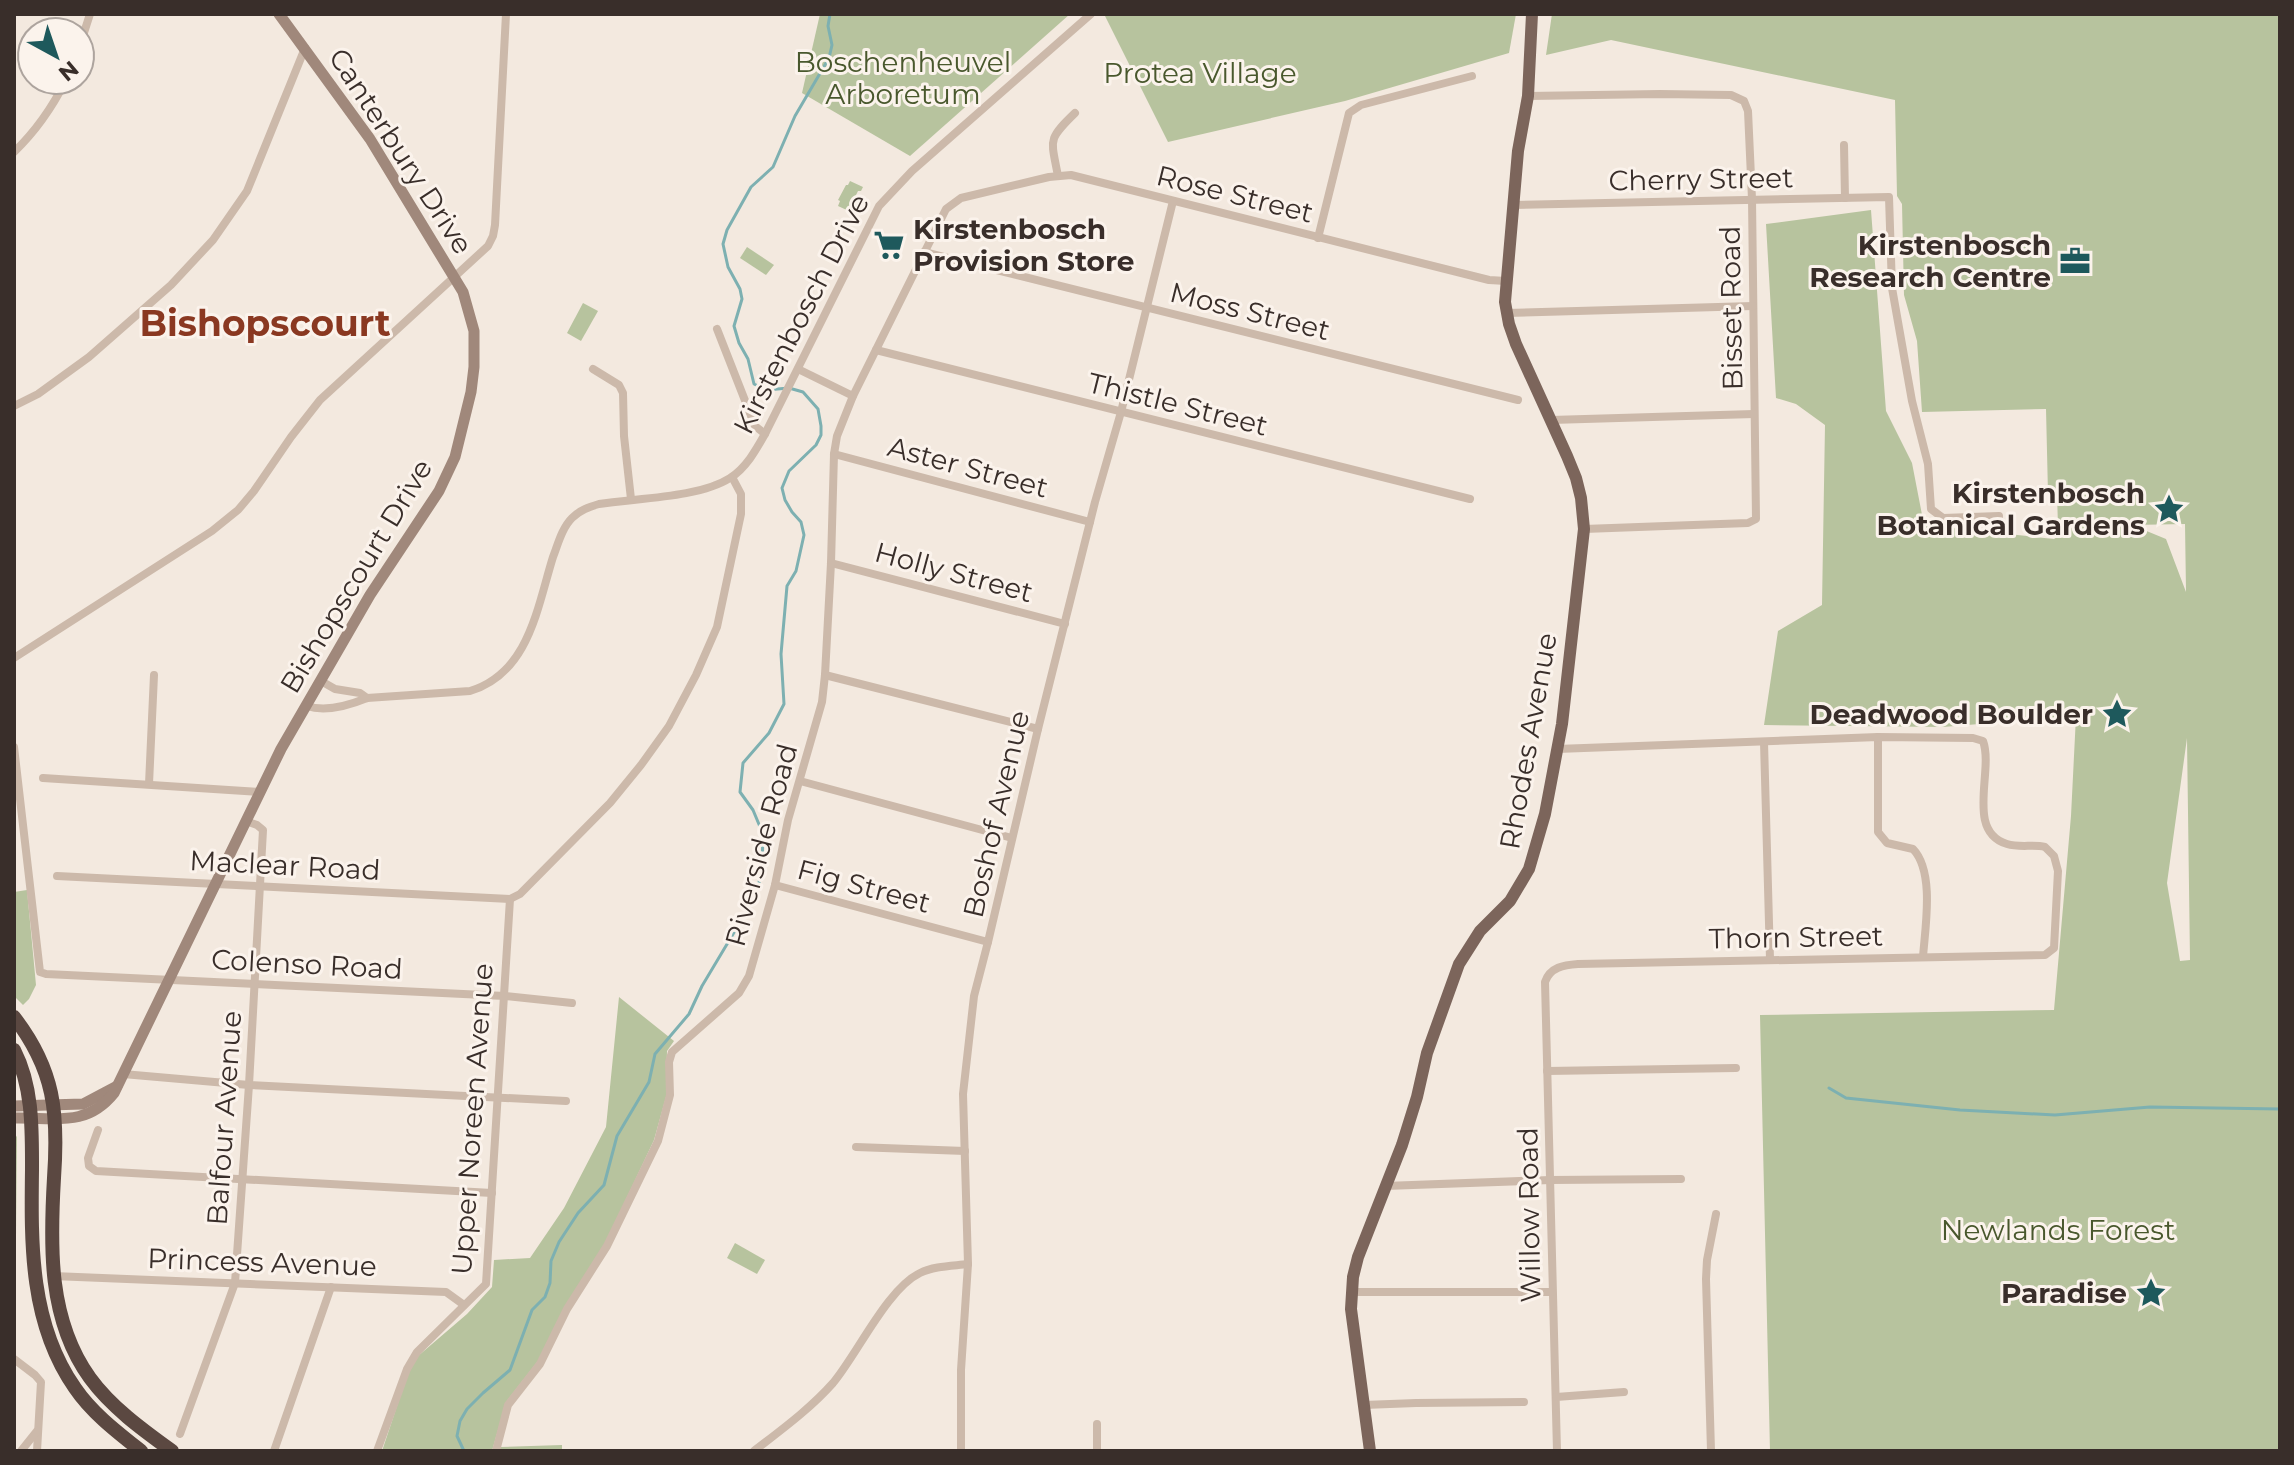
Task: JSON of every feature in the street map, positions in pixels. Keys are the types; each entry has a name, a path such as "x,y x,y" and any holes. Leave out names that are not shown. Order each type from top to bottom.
{"highway":[{"path":"14,1017 42,1063 52,1095 56,1153 53,1276 69,1338 90,1379 123,1412 172,1451"},
{"path":"14,1050 25,1079 32,1236 36,1288 43,1321 51,1344 76,1389 101,1418 141,1451"}],"main road":[{"name":"Rhodes Avenue","path":"1370,1451 1354,1335 1352,1292 1358,1257 1406,1133 1427,1053 1459,964 1480,931 1510,901 1529,869 1545,814 1568,676 1584,529 1581,498 1576,478 1516,344 1506,313 1518,151 1528,96 1532,14"}],"street":[{"name":"Canterbury Drive","path":"279,14 370,139 454,277"},
{"path":"14,658 212,531 238,510 320,400 488,246 493,236 506,14"},
{"name":"Kirstenbosch Drive","path":"307,706 317,709 367,698 470,691 495,680 511,665 525,644 555,552 572,518 585,508 703,490 732,477 750,458 765,434 879,206 912,171 1091,14"},
{"path":"14,406 38,394 89,357 171,285 213,240 247,191 305,48"},
{"path":"1318,238 1349,113 1361,105 1472,76"},
{"path":"14,152 37,128 58,96"},
{"name":"Bisset Road","path":"1528,96 1735,96 1744,101 1748,111 1757,516 1748,523 1584,529"},
{"path":"1058,176 1052,140 1075,113"},
{"path":"1844,145 1845,198"},
{"name":"Rose Street","path":"954,202 1058,176 1076,176 1489,280 1506,281"},
{"name":"Cherry Street","path":"1513,205 1889,197 1893,297 1912,401 1928,464 1931,509 1943,518 1999,516"},
{"name":"Boshof Avenue","path":"961,1451 961,1370 968,1264 963,1094 972,1004 1038,729 1173,201"},
{"name":"Riverside Road","path":"496,1451 508,1405 540,1364 567,1309 607,1246 658,1141 670,1095 669,1062 672,1052 745,987 820,711 825,675 834,454 840,428 942,214 954,202"},
{"name":"Moss Street","path":"924,252 1518,400"},
{"name":"Bishopscourt Drive","path":"14,1118 25,1110 77,1118 104,1106 114,1093 281,749 370,595 439,491 455,457 471,392 475,348 471,314 454,277"},
{"path":"1506,313 1753,306"},
{"path":"717,329 755,426 765,434"},
{"name":"Thistle Street","path":"876,350 1470,499"},
{"path":"593,369 619,385 623,393 631,499"},
{"path":"796,373 853,396"},
{"path":"1551,420 1754,414"},
{"name":"Aster Street","path":"834,454 1090,522"},
{"path":"510,899 520,894 610,803 669,726 696,675 717,627 741,514 741,494 732,477"},
{"name":"Holly Street","path":"831,563 1065,624"},
{"path":"149,784 154,675"},
{"path":"825,675 1038,729"},
{"name":"Kirstenbosch Drive","path":"321,681 335,689 360,693 367,698"},
{"name":"Thorn Street","path":"1546,977 1556,968 1578,964 2045,955 2051,952 2055,941 2058,871 2054,856 2045,847 2013,845 1991,834 1982,801 1987,762 1983,741 1963,736 1878,737"},
{"path":"1557,749 1878,737 1878,832 1887,843 1913,849 1920,859 1927,909 1923,957"},
{"path":"1764,742 1770,959"},
{"name":"Colenso Road","path":"14,747 40,972 505,996 572,1003"},
{"path":"43,778 261,792"},
{"path":"800,781 1012,838"},
{"name":"Balfour Avenue","path":"180,1434 235,1283 263,830 246,821"},
{"name":"Maclear Road","path":"57,876 510,899"},
{"name":"Fig Street","path":"775,885 988,942"},
{"name":"Upper Noreen Avenue","path":"377,1451 407,1369 417,1352 486,1284 510,899"},
{"name":"Willow Road","path":"1546,977 1557,1451"},
{"path":"1547,1071 1736,1068"},
{"path":"123,1074 249,1085 566,1101"},
{"path":"98,1130 88,1158 89,1166 96,1171 492,1193"},
{"path":"856,1147 965,1151"},
{"path":"1385,1186 1681,1179"},
{"path":"1711,1451 1706,1279 1716,1214"},
{"path":"754,1451 835,1380 901,1286 929,1269 968,1264"},
{"name":"Princess Avenue","path":"53,1276 446,1292 464,1305"},
{"path":"274,1451 331,1287"},
{"path":"1352,1292 1552,1292"},
{"path":"14,1359 41,1382 37,1451"},
{"path":"1556,1397 1624,1392"},
{"path":"1364,1405 1524,1402"},
{"path":"1097,1424 1097,1451"},
{"path":"21,1451 37,1431"}],"green space":[{"name":"Boschenheuvel Arboretum","path":"820,14 1070,14 910,156 802,93"},
{"name":"Protea Village","path":"1104,14 1516,14 1509,53 1345,101 1168,142"},
{"name":"Newlands Forest","path":"1552,14 2280,14 2280,1451 1770,1451 1760,1015 2054,1010 2071,816 2076,716 1943,727 1764,725 1778,631 1822,605 1825,425 1796,404 1776,398 1766,224 1871,210 1886,411 1912,463 1924,525 2054,539 2073,527 2058,526 2057,494 2048,494 2046,409 1922,412 1917,341 1904,295 1902,204 1897,196 1895,100 1611,40 1546,55","holes":["2185,524 2186,591 2186,592 2166,539 2132,525","2187,738 2190,960 2180,961 2167,883"]},
{"path":"850,181 863,187 851,205 854,207 851,212 838,206 838,200"},
{"path":"747,247 774,265 766,275 740,258"},
{"path":"583,303 598,311 581,341 567,333"},
{"path":"27,890 36,985 23,1005 14,996 14,892"},
{"path":"619,997 674,1041 667,1051 666,1097 654,1140 605,1244 538,1361 506,1402 492,1451 382,1451 409,1370 418,1356 467,1314 492,1287 494,1260 530,1258 564,1208 606,1127"},
{"path":"14,1133 17,1137 16,1236 14,1234"},
{"path":"735,1243 765,1260 757,1274 727,1258"},
{"path":"562,1445 562,1451 499,1451 500,1447"}],"waterway":[{"path":"464,1451 457,1436 460,1421 467,1409 510,1370 532,1310 545,1297 550,1283 551,1261 559,1242 578,1213 604,1185 617,1136 649,1082 655,1054 689,1014 758,888 763,834 753,810 740,792 743,763 769,733 784,704 781,654 787,586 796,571 804,535 801,522 785,500 782,488 789,471 816,445 821,426 818,409 803,392 789,388 766,390 754,384 748,359 734,326 742,299 728,267 723,244 727,230 751,187 773,167 795,116 829,58 832,45 828,26 830,14"},
{"path":"1829,1088 1846,1098 1960,1110 2055,1115 2150,1107 2280,1109"}],"place":[{"name":"Kirstenbosch Provision Store","path":"889,245"},
{"name":"Kirstenbosch Research Centre","path":"2075,261"},
{"name":"Kirstenbosch Botanical Gardens","path":"2169,509"},
{"name":"Deadwood Boulder","path":"2117,714"},
{"name":"Paradise","path":"2151,1293"}],"district":[{"name":"Bishopscourt","path":"265,323"}]}
